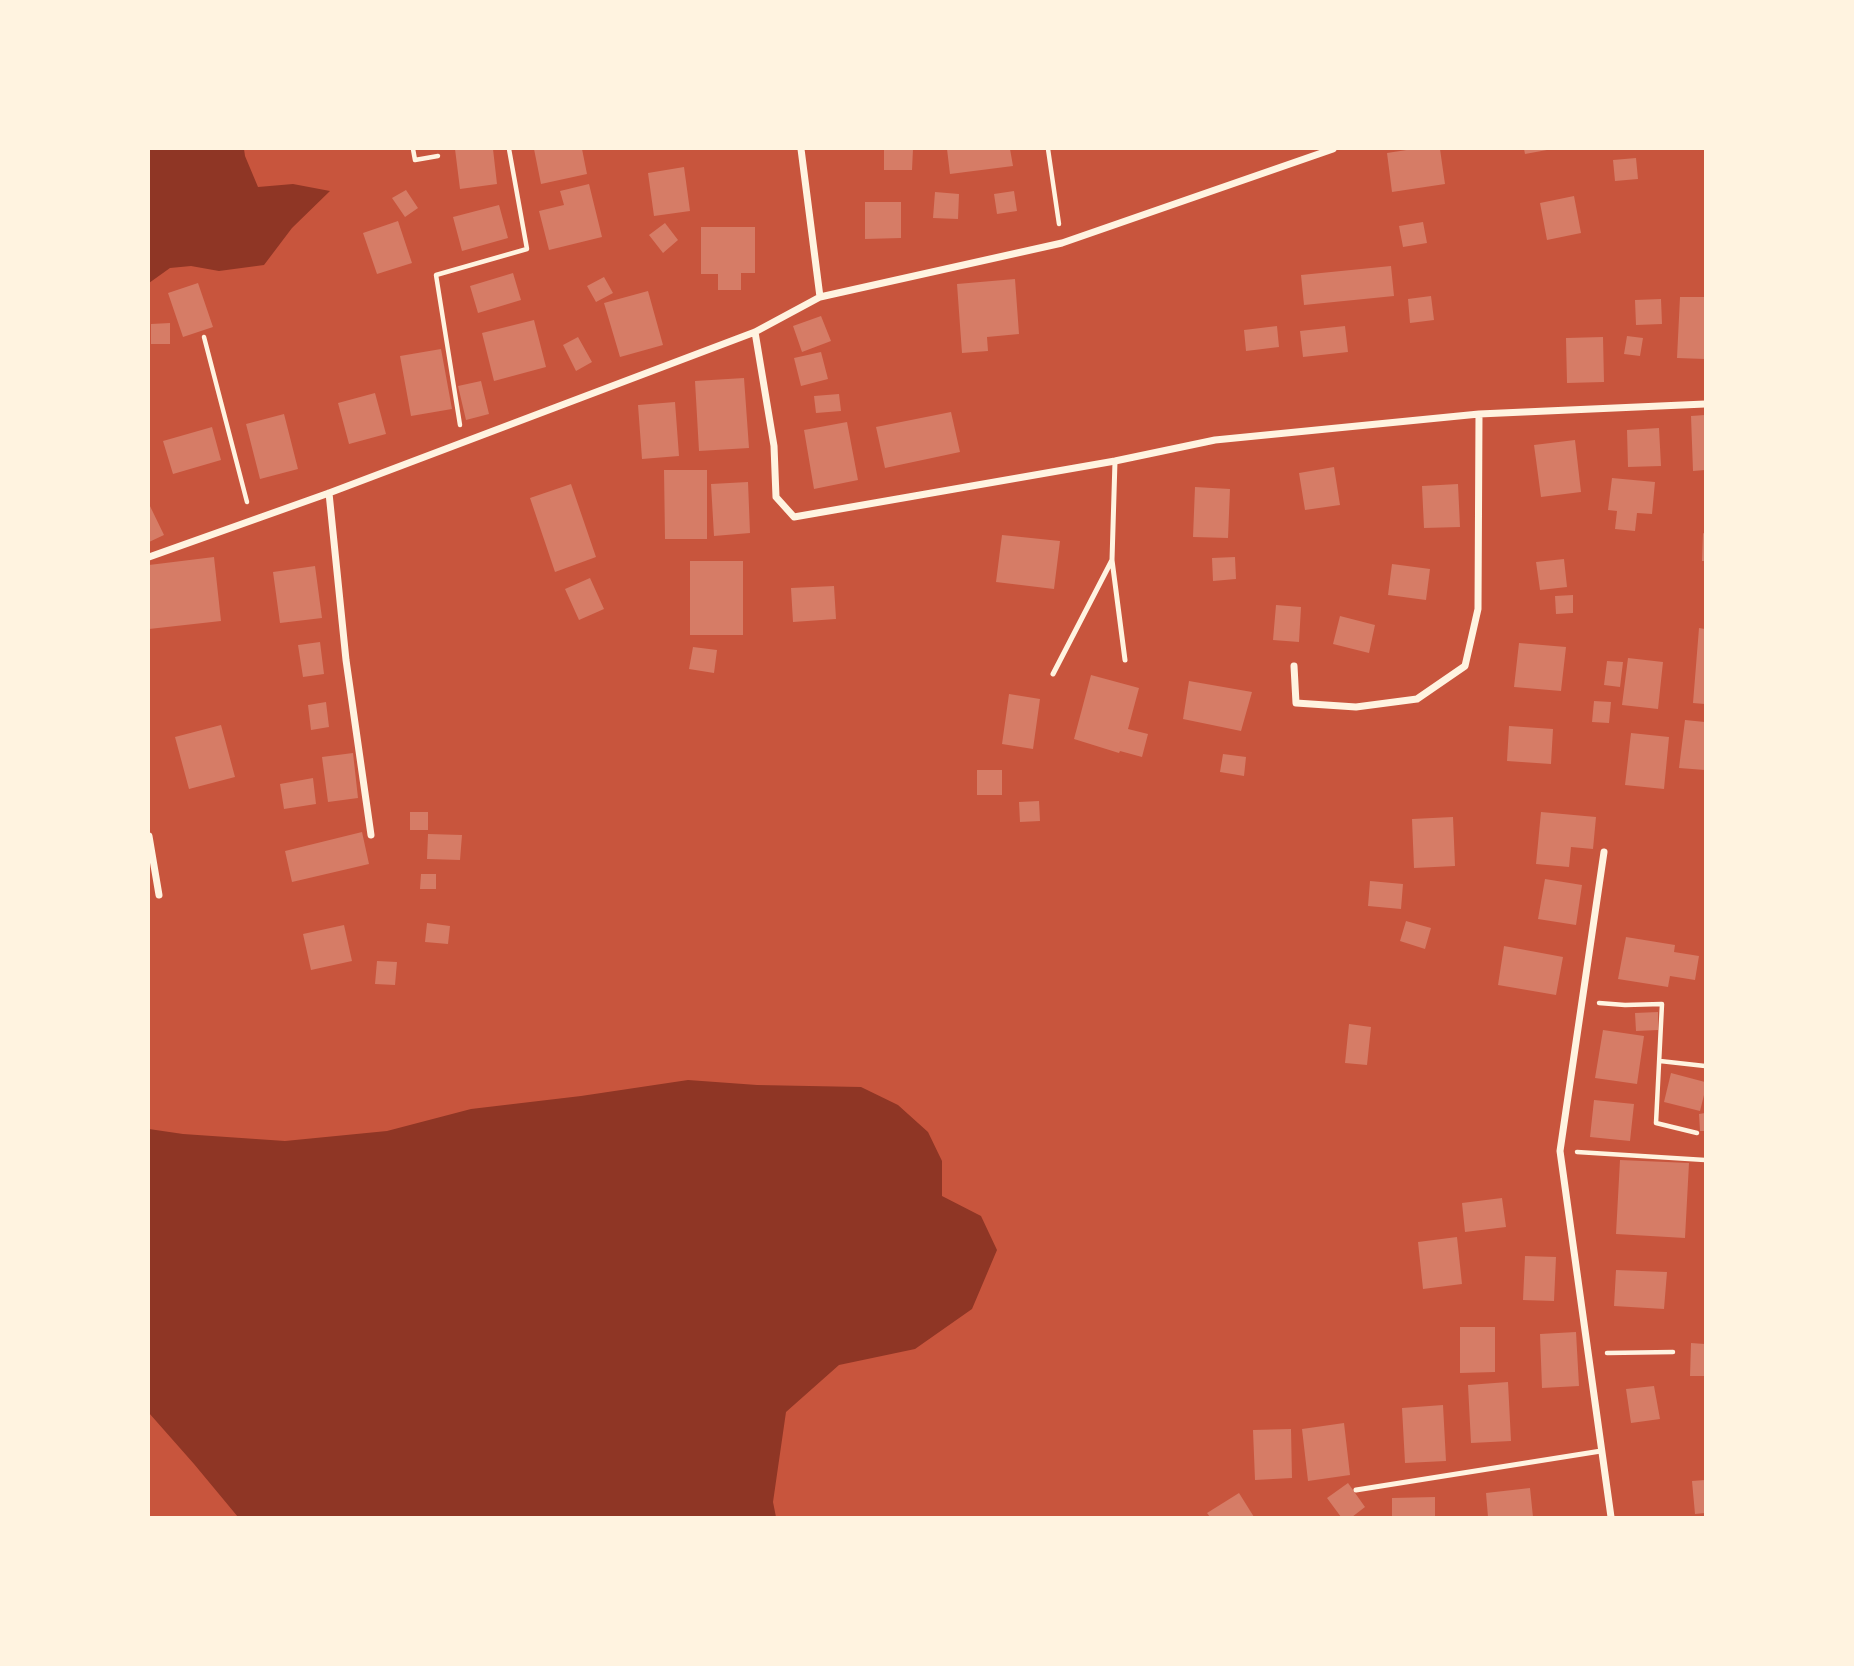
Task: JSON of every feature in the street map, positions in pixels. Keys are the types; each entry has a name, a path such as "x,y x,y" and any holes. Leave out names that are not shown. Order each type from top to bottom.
{"street":[{"path":"801,149 820,297"},
{"path":"149,557 329,493 755,332 820,297 1062,243 1333,149"},
{"path":"755,332 774,446 776,497 794,517 1115,461 1215,440 1479,414 1705,404"},
{"path":"1294,666 1296,703 1356,707 1418,699 1465,666 1478,610 1479,414"},
{"path":"329,493 346,660 371,835"},
{"path":"149,836 159,895"},
{"path":"1604,852 1560,1151 1611,1517"}],"lane":[{"path":"1115,461 1112,560 1125,660"},
{"path":"1053,674 1112,560"},
{"path":"1356,1490 1601,1451"}],"path":[{"path":"413,149 415,160 438,156"},
{"path":"463,443 436,275 527,249 509,149"},
{"path":"1048,149 1062,243"},
{"path":"204,337 252,520"},
{"path":"1581,1001 1625,1005 1662,1004 1656,1123 1697,1133"},
{"path":"1660,1061 1705,1067"},
{"path":"1560,1151 1705,1160"},
{"path":"1587,1353 1673,1352"}],"shaded area":[{"path":"149,149 244,149 258,187 293,184 330,191 292,228 264,265 219,271 191,266 170,268 149,283"},
{"path":"688,1080 757,1085 861,1087 898,1105 928,1132 942,1161 942,1196 981,1216 997,1250 972,1309 915,1349 839,1365 786,1412 773,1502 776,1517 238,1517 149,1413 149,1129 285,1141 387,1131 471,1109"}],"building":[{"path":"455,149 493,149 497,184 460,189"},
{"path":"534,149 582,149 587,174 541,184"},
{"path":"884,149 913,149 912,170 884,170"},
{"path":"947,149 1010,149 1013,166 950,174"},
{"path":"1440,149 1445,184 1392,192 1387,153"},
{"path":"1524,149 1547,149 1547,150 1525,154"},
{"path":"1636,158 1638,179 1615,181 1613,160"},
{"path":"684,167 690,211 654,216 648,173"},
{"path":"589,184 602,237 549,250 539,211 564,205 560,191"},
{"path":"406,190 418,208 405,217 392,198"},
{"path":"1014,191 1017,211 997,214 994,194"},
{"path":"935,192 959,194 958,219 933,218"},
{"path":"1574,196 1581,233 1547,240 1540,203"},
{"path":"865,202 901,202 901,238 865,239"},
{"path":"499,205 508,238 462,251 453,217"},
{"path":"398,221 412,263 377,274 363,233"},
{"path":"1423,222 1427,243 1403,247 1399,226"},
{"path":"665,223 678,240 663,253 649,235"},
{"path":"701,227 755,227 755,273 741,273 741,290 718,290 718,274 701,274"},
{"path":"1391,266 1394,296 1304,305 1301,275"},
{"path":"513,273 521,300 478,313 470,286"},
{"path":"604,277 613,293 596,302 587,286"},
{"path":"1015,279 1019,334 987,337 988,351 962,353 957,284"},
{"path":"198,283 213,327 183,337 168,293"},
{"path":"648,291 663,345 620,357 604,303"},
{"path":"1431,296 1434,320 1410,323 1408,299"},
{"path":"1680,297 1705,297 1705,359 1677,358"},
{"path":"1661,299 1662,324 1636,325 1635,300"},
{"path":"821,316 831,341 802,352 793,326"},
{"path":"534,320 546,367 494,381 482,333"},
{"path":"170,323 170,344 151,344 151,324"},
{"path":"1277,326 1279,347 1246,351 1244,330"},
{"path":"1345,326 1348,352 1303,357 1300,331"},
{"path":"1627,336 1643,338 1640,356 1624,354"},
{"path":"578,337 592,362 576,371 563,345"},
{"path":"1603,337 1604,382 1567,383 1566,338"},
{"path":"441,349 452,409 411,416 400,356"},
{"path":"821,352 828,379 801,386 794,358"},
{"path":"744,378 749,448 699,451 695,381"},
{"path":"481,381 489,414 466,420 458,386"},
{"path":"375,393 386,434 349,444 338,403"},
{"path":"839,394 841,411 816,413 814,396"},
{"path":"675,402 679,456 642,459 638,405"},
{"path":"951,412 960,452 885,468 876,427"},
{"path":"284,414 298,469 260,479 246,424"},
{"path":"1705,415 1705,470 1693,471 1691,416"},
{"path":"847,422 858,480 814,489 804,430"},
{"path":"212,427 221,460 173,474 163,441"},
{"path":"1659,428 1661,466 1628,467 1627,430"},
{"path":"1575,440 1581,492 1541,497 1534,445"},
{"path":"1334,467 1340,505 1305,510 1299,473"},
{"path":"664,470 707,470 707,539 665,539"},
{"path":"1612,478 1655,482 1652,514 1637,513 1635,531 1615,529 1617,511 1608,510"},
{"path":"748,482 750,533 714,536 711,484"},
{"path":"571,484 596,557 555,572 530,498"},
{"path":"1458,484 1460,527 1424,528 1422,486"},
{"path":"1195,487 1230,489 1228,538 1193,537"},
{"path":"149,504 164,535 149,542"},
{"path":"1703,533 1705,534 1705,561 1702,561"},
{"path":"1002,535 1060,541 1054,589 996,582"},
{"path":"214,557 221,621 149,629 149,565"},
{"path":"1235,557 1236,579 1213,581 1212,558"},
{"path":"1564,559 1567,587 1540,590 1536,562"},
{"path":"690,561 743,561 743,635 690,635"},
{"path":"1392,564 1430,569 1426,600 1388,595"},
{"path":"315,566 322,618 280,623 273,572"},
{"path":"590,578 604,609 579,620 565,589"},
{"path":"834,586 836,619 793,622 791,588"},
{"path":"1573,595 1573,613 1556,614 1555,596"},
{"path":"1276,605 1301,607 1299,642 1273,640"},
{"path":"1340,616 1375,625 1369,653 1333,644"},
{"path":"1699,628 1705,629 1705,704 1693,703"},
{"path":"320,642 324,674 303,677 298,645"},
{"path":"1519,643 1566,647 1561,691 1514,687"},
{"path":"693,647 717,650 714,673 689,669"},
{"path":"1628,658 1663,662 1658,709 1622,705"},
{"path":"1607,661 1623,662 1620,687 1604,685"},
{"path":"1091,675 1139,688 1128,729 1148,734 1142,757 1074,739"},
{"path":"1189,681 1252,692 1241,731 1183,719"},
{"path":"1009,694 1040,699 1033,749 1002,744"},
{"path":"1594,701 1611,702 1609,723 1592,722"},
{"path":"326,702 329,727 311,730 308,705"},
{"path":"1685,720 1705,722 1705,770 1679,768"},
{"path":"221,725 235,777 189,789 175,737"},
{"path":"1509,726 1553,729 1551,764 1507,761"},
{"path":"1631,733 1669,737 1664,789 1625,785"},
{"path":"353,753 358,798 328,802 322,757"},
{"path":"1223,754 1246,757 1244,776 1220,772"},
{"path":"977,770 1002,770 1002,795 977,795"},
{"path":"313,778 316,804 284,809 280,784"},
{"path":"1039,801 1040,821 1020,822 1019,802"},
{"path":"410,812 428,812 428,830 410,830"},
{"path":"1541,812 1596,817 1593,849 1571,847 1569,867 1536,864"},
{"path":"1453,817 1455,866 1414,868 1412,819"},
{"path":"362,832 369,864 292,882 285,851"},
{"path":"428,834 462,835 460,860 427,859"},
{"path":"421,874 436,874 436,889 420,889"},
{"path":"1545,879 1582,885 1576,925 1538,919"},
{"path":"1370,881 1403,884 1401,909 1368,906"},
{"path":"1406,921 1431,928 1425,949 1400,941"},
{"path":"427,923 450,926 448,944 425,942"},
{"path":"344,925 352,961 311,970 303,934"},
{"path":"1626,937 1675,945 1674,952 1699,956 1695,980 1670,976 1668,987 1618,979"},
{"path":"1504,946 1563,957 1556,995 1498,985"},
{"path":"377,961 397,962 395,985 375,984"},
{"path":"1658,1012 1658,1030 1636,1031 1635,1013"},
{"path":"1349,1024 1371,1027 1367,1065 1345,1063"},
{"path":"1603,1030 1644,1036 1637,1084 1595,1078"},
{"path":"1671,1073 1705,1082 1700,1111 1664,1102"},
{"path":"1594,1100 1634,1104 1630,1141 1590,1137"},
{"path":"1705,1113 1705,1131 1700,1131 1699,1114"},
{"path":"1620,1160 1689,1163 1685,1238 1616,1234"},
{"path":"1502,1198 1506,1227 1465,1232 1462,1203"},
{"path":"1457,1237 1462,1284 1423,1289 1418,1242"},
{"path":"1525,1256 1556,1257 1554,1301 1523,1300"},
{"path":"1616,1270 1667,1272 1664,1309 1614,1306"},
{"path":"1460,1327 1495,1327 1495,1372 1460,1373"},
{"path":"1576,1332 1579,1386 1542,1388 1540,1334"},
{"path":"1691,1343 1705,1344 1705,1376 1690,1376"},
{"path":"1508,1382 1511,1441 1471,1443 1468,1385"},
{"path":"1654,1386 1660,1419 1631,1423 1626,1389"},
{"path":"1443,1405 1446,1461 1405,1463 1402,1408"},
{"path":"1344,1423 1350,1475 1308,1481 1302,1429"},
{"path":"1291,1429 1292,1478 1255,1480 1253,1430"},
{"path":"1705,1480 1705,1513 1695,1514 1692,1481"},
{"path":"1348,1483 1365,1507 1352,1517 1341,1517 1327,1498"},
{"path":"1530,1488 1533,1517 1488,1517 1486,1493"},
{"path":"1239,1493 1254,1517 1210,1517 1207,1513"},
{"path":"1435,1497 1435,1517 1392,1517 1392,1498"}]}
